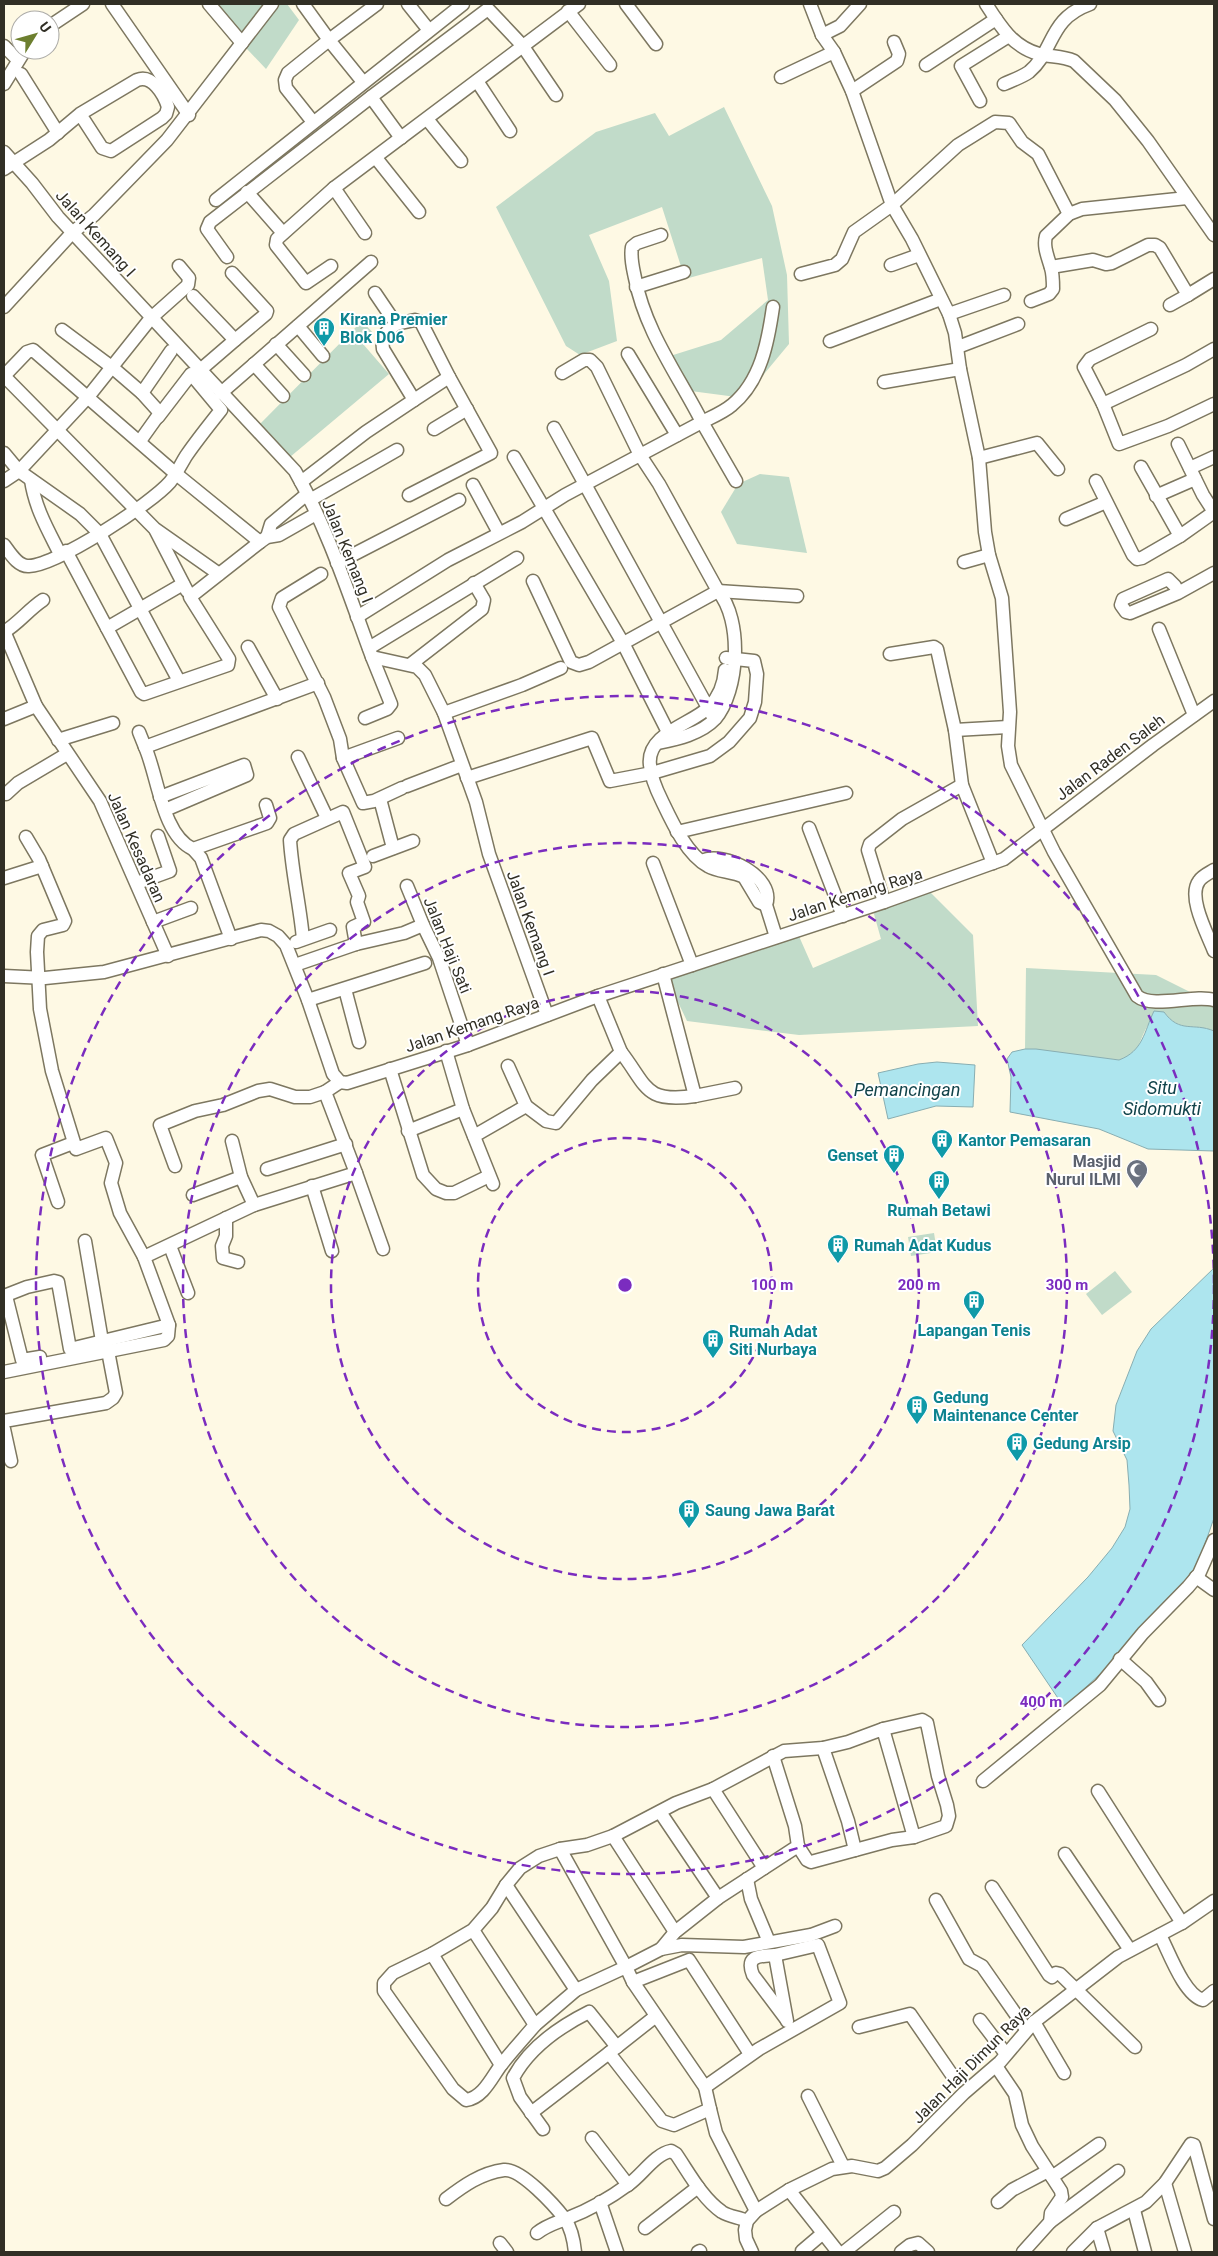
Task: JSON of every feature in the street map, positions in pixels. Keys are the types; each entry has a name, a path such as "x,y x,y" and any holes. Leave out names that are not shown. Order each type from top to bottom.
{"street":[{"path":"60,19 83,4"},
{"path":"112,4 189,115"},
{"path":"209,4 242,43"},
{"path":"4,307 72,233 94,215 167,140 189,115 272,4"},
{"path":"303,4 363,82"},
{"path":"313,122 286,88 286,76 377,4"},
{"path":"408,4 428,30"},
{"path":"216,200 463,4"},
{"path":"331,266 309,282 304,282 276,245 278,239 334,188 579,4"},
{"path":"626,4 656,44"},
{"path":"810,4 822,35 834,52 852,91 892,205 949,314 958,348 960,368 979,458 982,510 989,555 1002,598 1010,712 1008,746 1011,766 1042,830 1089,916 1137,996 1140,999 1158,1001 1214,1000"},
{"path":"822,35 840,26 860,4"},
{"path":"986,4 1009,36 1022,47 1042,54 1065,57 1074,61 1115,100 1148,141 1214,235"},
{"path":"1004,84 1028,72 1042,54 1062,21 1090,4"},
{"path":"227,257 207,229 222,212 488,5 522,45 556,95"},
{"path":"568,11 610,65"},
{"path":"926,65 996,19"},
{"path":"980,101 961,66 1009,36"},
{"path":"852,91 897,61 899,54 894,42"},
{"path":"781,77 834,52"},
{"path":"4,84 19,60"},
{"path":"21,74 58,133"},
{"path":"9,166 58,133 80,114 141,78 152,81 168,107 166,114 162,118 111,151 102,148 80,114"},
{"path":"477,82 510,131"},
{"path":"370,97 401,138"},
{"path":"428,119 461,161"},
{"path":"801,274 835,265 842,259 854,232 892,205 958,145 995,122 1009,123 1026,146 1038,154 1069,214"},
{"name":"Jalan Kemang I","path":"4,152 9,166 288,463 306,492 337,563 391,704 387,709 365,718"},
{"path":"376,158 419,212"},
{"path":"334,188 365,233"},
{"path":"247,192 283,234"},
{"path":"1031,301 1048,294 1052,290 1051,267 1047,258 1046,236 1069,214 1082,209 1109,208 1187,198"},
{"path":"661,234 637,243 632,247 630,255 640,303 650,327 736,481"},
{"path":"1051,267 1093,260 1106,264 1112,263 1148,245 1155,245 1160,248 1188,295"},
{"path":"891,265 919,255"},
{"path":"221,393 371,262"},
{"path":"4,481 19,471 88,397 151,318 188,285 189,278 179,266"},
{"path":"636,287 684,272"},
{"path":"200,371 266,314 266,311 232,273"},
{"path":"1170,305 1214,279"},
{"path":"376,293 396,324"},
{"path":"949,314 1004,295"},
{"path":"193,296 235,340"},
{"path":"830,341 942,299"},
{"path":"357,617 448,560 732,405 749,384 765,354 773,307"},
{"path":"409,495 492,453 448,377 421,322 415,320 396,324 385,333 382,340 383,349 414,400"},
{"path":"958,348 1018,324"},
{"path":"298,326 323,356"},
{"path":"1151,329 1090,359 1084,367 1121,445 1168,426 1214,404"},
{"path":"62,330 113,368 142,394 157,408 160,413 158,417"},
{"path":"276,344 304,375"},
{"path":"1103,404 1186,365 1214,349"},
{"path":"219,574 155,529 4,376 27,352 33,350 175,473 264,539"},
{"path":"142,394 172,350"},
{"path":"628,354 678,435"},
{"path":"562,373 584,360 590,360 597,367 640,455 718,591 727,601 733,630 727,700 712,714 701,730 670,737 658,743 651,754 650,765 660,796 677,832 691,850 707,866 746,872 764,886 766,905 776,937"},
{"path":"254,364 283,396"},
{"path":"884,382 960,368"},
{"path":"4,545 17,561 28,566 41,564 100,534 137,510 171,481 221,410 191,374 140,441"},
{"path":"264,539 272,524 366,432 448,377"},
{"path":"434,429 467,409"},
{"path":"554,428 712,714"},
{"path":"979,458 1037,442 1058,469"},
{"path":"1096,481 1132,555 1137,559 1180,536 1214,512 1178,444"},
{"path":"306,492 397,450"},
{"path":"4,453 19,471 80,514 100,534 179,681"},
{"path":"514,457 623,643 670,737"},
{"path":"1156,496 1193,474 1214,457"},
{"path":"1142,467 1156,496 1180,536"},
{"path":"32,480 34,496 40,514 107,628 143,694 230,663 190,597 155,529"},
{"path":"473,485 499,533"},
{"path":"337,563 459,500"},
{"path":"1066,519 1106,502"},
{"path":"190,597 264,539 279,535 316,514"},
{"path":"964,562 989,555"},
{"path":"370,652 474,583 517,558"},
{"path":"1178,593 1214,573"},
{"path":"321,574 282,598 279,607 318,683 338,734 343,758 363,803 380,799 405,787 462,765"},
{"path":"533,582 571,662 579,665 589,662 718,591 797,596"},
{"path":"370,652 411,664 482,609 484,600 474,583"},
{"path":"107,628 183,584"},
{"path":"4,631 18,624 28,609 43,600"},
{"path":"1160,629 1194,715"},
{"name":"Jalan Kesadaran","path":"4,631 36,706 100,801 168,956"},
{"path":"248,647 277,699"},
{"path":"890,654 936,648 955,730 962,784 993,863"},
{"path":"467,778 592,738 610,781 652,773 710,756 729,742 750,718 755,702 757,674 753,660 731,659"},
{"name":"Jalan Kemang I","path":"411,664 417,666 425,675 444,713 467,778 489,854 547,1015"},
{"path":"444,713 522,685 561,668"},
{"path":"145,747 318,683"},
{"name":"Jalan Raden Saleh","path":"1028,842 1194,715 1214,702"},
{"path":"4,719 36,706"},
{"path":"58,740 113,723"},
{"path":"955,730 1008,727"},
{"path":"139,732 151,760 165,810 181,840 201,858 231,939"},
{"path":"343,758 398,738"},
{"path":"6,794 18,783 67,754"},
{"path":"298,757 327,818"},
{"path":"160,797 244,765 247,775 165,810"},
{"path":"884,902 868,850 870,844 902,819 962,784"},
{"path":"677,832 846,793"},
{"path":"380,799 393,848"},
{"path":"193,849 267,822 270,818 266,804"},
{"path":"303,939 301,915 291,869 290,840 294,834 343,812 364,867 349,873 359,896 357,902 364,922 353,927 356,944"},
{"path":"809,828 843,916"},
{"path":"137,883 170,871 158,836"},
{"path":"4,1372 105,1346 169,1325 144,1257 120,1213 111,1183 116,1163 106,1138 76,1149 73,1143 52,1071 40,1009 37,952 39,933 63,925 65,922 42,866 26,837"},
{"path":"373,856 413,840"},
{"name":"Jalan Kemang Raya","path":"340,1082 347,1083 468,1045 598,996 884,902 1004,859 1028,842"},
{"path":"654,863 692,964"},
{"path":"4,878 42,866"},
{"path":"1214,870 1198,881 1195,890 1197,908 1212,937 1214,951"},
{"name":"Jalan Haji Sati","path":"408,886 423,925 439,958 468,1045"},
{"path":"153,922 191,908"},
{"path":"295,965 356,944 404,934 423,925"},
{"path":"4,976 79,976 104,972 168,956 261,930 269,931 278,936 286,945 295,965 333,1074 340,1082 325,1092 310,1097 295,1097 270,1089 258,1091 223,1105 195,1111 160,1125 175,1166"},
{"path":"286,945 330,930"},
{"path":"308,1000 425,963"},
{"path":"663,974 695,1096"},
{"path":"345,989 359,1042"},
{"path":"598,996 622,1052 643,1084 654,1095 678,1098 735,1088"},
{"path":"390,1069 423,1174 436,1189 446,1193 454,1193 491,1180 463,1109 446,1051"},
{"path":"508,1066 526,1106 546,1121 556,1123 592,1080 622,1052"},
{"path":"325,1092 346,1144 383,1249"},
{"path":"474,1136 526,1106"},
{"path":"408,1131 463,1109"},
{"path":"232,1141 241,1177 254,1206"},
{"path":"58,1202 42,1155 73,1143"},
{"path":"267,1169 346,1144"},
{"path":"144,1257 254,1206 356,1173"},
{"path":"193,1196 241,1177"},
{"path":"312,1186 332,1251"},
{"path":"226,1218 226,1236 222,1246 223,1258 238,1262"},
{"path":"4,1421 106,1403 116,1393 85,1241"},
{"path":"170,1246 188,1293"},
{"path":"70,1349 58,1282 54,1281 28,1287 5,1296 22,1360 49,1356 70,1349 105,1346"},
{"path":"4,1430 11,1461"},
{"path":"983,1781 1100,1685 1120,1659 1196,1577 1214,1540"},
{"path":"1196,1577 1214,1590"},
{"path":"1120,1659 1146,1682 1159,1700"},
{"path":"773,1756 795,1826 798,1846 807,1860 811,1862 892,1840 914,1837 942,1828 948,1822 948,1805 938,1776 927,1723 922,1720 883,1729 848,1742 823,1748 784,1751 773,1756 713,1789 660,1812 612,1836 587,1845 560,1850 528,1862 506,1885 492,1908 473,1930 432,1954 393,1973 384,1983 384,1991 461,2098 471,2100 488,2084 501,2065 535,2025 576,1990 661,1949 682,1945 730,1948 811,1935 835,1926"},
{"path":"883,1729 914,1837"},
{"path":"823,1748 848,1821 855,1850"},
{"path":"713,1789 764,1868"},
{"path":"1098,1791 1182,1923"},
{"path":"660,1812 718,1898"},
{"path":"612,1836 676,1932"},
{"path":"661,1949 676,1932 718,1898 798,1846"},
{"path":"560,1850 633,1982 705,2087 716,2133 756,2211"},
{"path":"1065,1854 1130,1950"},
{"path":"747,1879 751,1899 769,1942"},
{"path":"506,1885 576,1990"},
{"path":"992,1887 1049,1975 1052,1977 1056,1973 1060,1974 1135,2047"},
{"path":"936,1900 969,1959 982,1966 1030,2026 1064,2073"},
{"name":"Jalan Haji Dimun Raya","path":"747,2221 756,2211 789,2190 832,2169 852,2166 878,2171 885,2168 912,2145 964,2093 996,2066 1030,2026 1099,1970 1130,1950 1182,1923 1214,1901"},
{"path":"473,1930 535,2025"},
{"path":"1160,1935 1182,1979 1193,1995 1203,2000 1214,1992"},
{"path":"705,2087 790,2025 840,2003 818,1946 756,1957 751,1962 750,1968 753,1976 790,2025"},
{"path":"432,1954 501,2065"},
{"path":"775,1955 790,2025"},
{"path":"633,1982 689,1960 750,2054"},
{"path":"543,2130 520,2097 513,2078 528,2056 562,2026 589,2012 662,2122 674,2125 710,2110"},
{"path":"860,2027 910,2014 952,2075"},
{"path":"531,2113 656,2016"},
{"path":"980,2020 1006,2054"},
{"path":"996,2066 1016,2094 1022,2125 1061,2191 1062,2197 1050,2218 1024,2252"},
{"path":"808,2096 843,2166"},
{"path":"592,2138 628,2186"},
{"path":"998,2202 1012,2190 1050,2174 1099,2144"},
{"path":"1073,2252 1097,2228 1146,2202 1165,2183 1186,2154 1190,2144 1194,2145 1214,2219"},
{"path":"537,2233 553,2222 565,2220 628,2186 660,2157 671,2151 676,2154 698,2187 722,2212 747,2221 746,2238 752,2252"},
{"path":"446,2199 473,2179 504,2170 512,2171 540,2192 565,2220 572,2251"},
{"path":"1050,2218 1118,2171"},
{"path":"1165,2183 1185,2252"},
{"path":"645,2228 698,2187"},
{"path":"789,2190 838,2252"},
{"path":"600,2202 617,2252"},
{"path":"1134,2210 1145,2252"},
{"path":"844,2252 894,2212"},
{"path":"1097,2228 1104,2252"},
{"path":"802,2252 822,2234"},
{"path":"901,2252 910,2245 918,2243 928,2252"}],"green space":[{"path":"219,4 287,4 299,20 266,69 211,11"},
{"path":"724,107 772,206 787,275 789,344 744,398 683,390 670,356 721,340 768,300 762,258 685,279 662,207 589,235 609,281 617,341 580,355 566,346 496,207 596,132 655,113 669,136"},
{"path":"362,321 374,334 363,344 389,374 290,457 259,425"},
{"path":"760,474 789,477 807,553 737,544 721,512 738,484"},
{"path":"929,891 973,935 978,1026 799,1035 687,1021 667,979 798,934 813,968 881,939 872,907"},
{"path":"1026,968 1156,975 1198,996 1214,998 1214,1031 1181,1025 1170,1019 1164,1012 1149,1023 1135,1050 1119,1060 1025,1049"},
{"path":"934,1233 937,1252 911,1256 908,1237"},
{"path":"1115,1271 1132,1292 1102,1315 1086,1294"}],"water":[{"name":"Situ Sidomukti","path":"1154,1011 1164,1012 1170,1019 1181,1025 1214,1031 1214,1151 1148,1149 1099,1129 1010,1112 1011,1077 1007,1059 1012,1052 1036,1049 1119,1060 1133,1052 1138,1046"},
{"name":"Pemancingan","path":"937,1062 975,1065 973,1107 936,1106 888,1119 878,1073 918,1064"},
{"path":"1214,1268 1214,1518 1199,1561 1189,1579 1110,1665 1064,1707 1022,1645 1088,1577 1112,1548 1125,1527 1130,1509 1129,1485 1127,1460 1113,1431 1116,1405 1137,1351 1151,1329"}],"place":[{"name":"Kirana Premier Blok D06","path":"324,347"},
{"name":"Kantor Pemasaran","path":"942,1159"},
{"name":"Genset","path":"894,1174"},
{"name":"Masjid Nurul ILMI","path":"1137,1189"},
{"name":"Rumah Betawi","path":"939,1200"},
{"name":"Rumah Adat Kudus","path":"838,1264"},
{"name":"Lapangan Tenis","path":"974,1320"},
{"name":"Rumah Adat Siti Nurbaya","path":"713,1359"},
{"name":"Gedung Maintenance Center","path":"917,1425"},
{"name":"Gedung Arsip","path":"1017,1462"},
{"name":"Saung Jawa Barat","path":"689,1529"}]}
